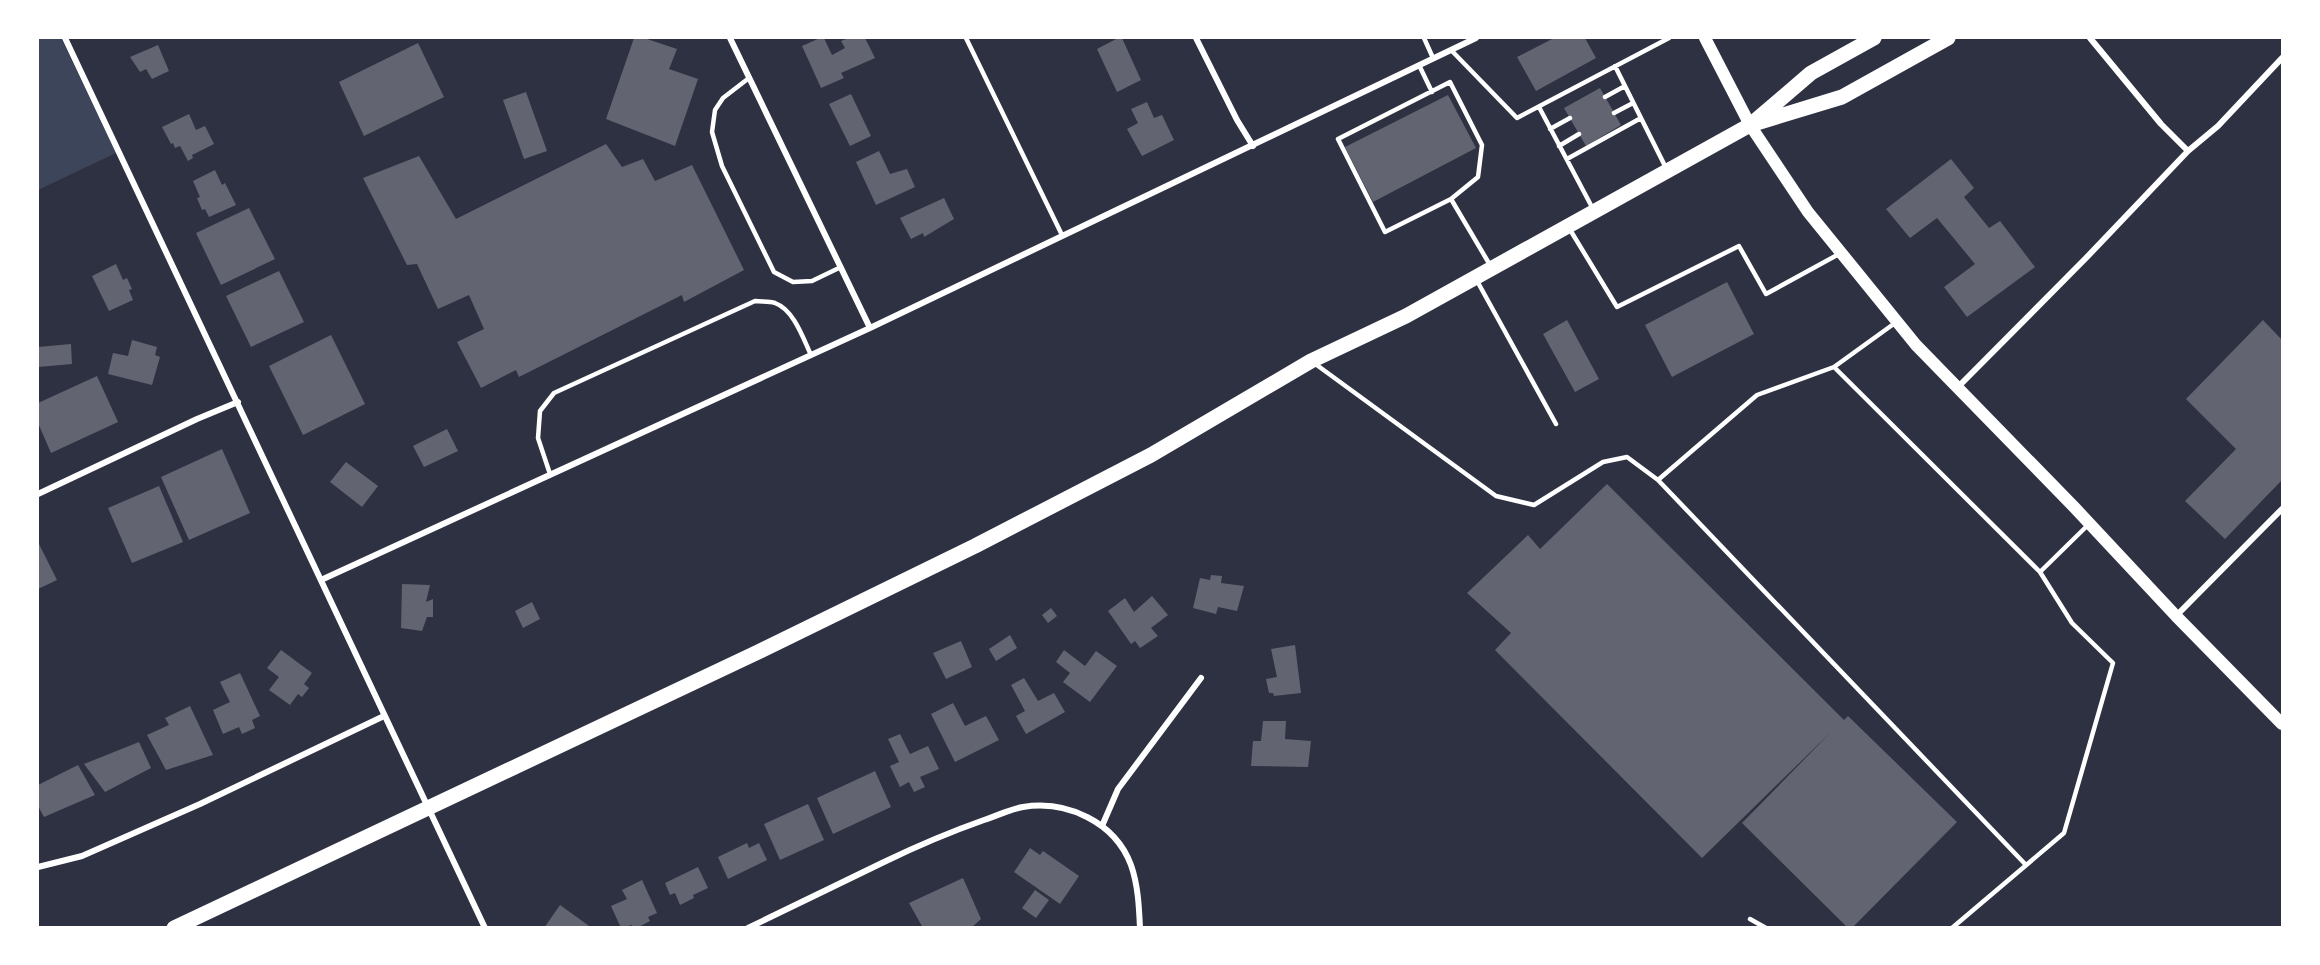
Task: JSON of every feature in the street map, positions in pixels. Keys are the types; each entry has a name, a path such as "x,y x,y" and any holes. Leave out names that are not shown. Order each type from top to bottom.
{"main road":[{"path":"1706,38 1750,125 1808,212 1898,322 1957,389 2283,724"},
{"path":"174,927 975,546 1151,455 1311,361 1406,316 1750,125 1811,73 1874,38"},
{"path":"1750,125 1842,97 1948,38"}],"street":[{"path":"65,38 485,927"},
{"path":"730,38 870,328"},
{"path":"1196,38 1237,120 1253,146"},
{"path":"321,580 870,328 1253,146 1451,50 1465,40 1476,38"},
{"path":"2090,38 2161,124 2188,151"},
{"path":"1957,389 2188,151 2218,126 2283,58"},
{"path":"38,494 238,402"},
{"path":"2176,616 2283,509"},
{"path":"1102,826 1118,789 1201,678"},
{"path":"38,867 82,856 200,804 384,716"},
{"path":"748,927 931,839 1021,807 1041,806 1066,808 1083,814 1102,826 1121,846 1130,863 1138,889 1140,927"}],"lane":[{"path":"966,38 1062,235"},
{"path":"1424,38 1433,58"},
{"path":"1451,50 1518,118 1669,38"},
{"path":"1419,65 1432,92"},
{"path":"1615,66 1668,171"},
{"path":"749,78 723,98 715,110 712,132 722,166 774,272 793,282 812,280 841,267"},
{"path":"1450,82 1482,145 1478,177 1451,199 1385,232 1338,139 1450,82"},
{"path":"1605,97 1625,86"},
{"path":"1614,113 1634,103"},
{"path":"1539,107 1594,211"},
{"path":"1550,129 1570,118"},
{"path":"1567,159 1641,118"},
{"path":"1559,146 1579,134"},
{"path":"1451,199 1492,267"},
{"path":"1568,226 1617,307 1739,246 1766,294 1841,252"},
{"path":"1475,277 1557,424"},
{"path":"550,474 538,438 540,411 554,393 755,301 776,303 797,325 811,355"},
{"path":"1658,480 1757,395 1834,367 1898,322"},
{"path":"1311,361 1496,496 1534,505 1603,462 1627,457 1658,480 2026,865"},
{"path":"1834,367 2040,572 2072,623 2113,663 2064,832 1952,927"},
{"path":"2040,572 2090,524"},
{"path":"1750,919 1766,927"}],"shaded area":[{"path":"38,38 61,38 116,153 38,190"}],"building":[{"path":"634,38 644,38 677,49 669,69 698,79 675,146 606,119"},
{"path":"824,38 832,55 845,48 841,41 849,38 865,38 875,58 841,73 844,78 821,88 802,46"},
{"path":"1122,38 1141,80 1117,92 1097,49"},
{"path":"1554,38 1585,38 1596,58 1536,91 1517,57"},
{"path":"418,43 444,97 364,136 339,82"},
{"path":"158,45 169,71 152,79 146,69 140,72 130,57"},
{"path":"1600,88 1621,125 1586,146 1564,108"},
{"path":"526,92 547,151 524,159 503,100"},
{"path":"851,94 871,136 850,146 829,104"},
{"path":"1448,95 1476,148 1373,202 1345,147"},
{"path":"1147,102 1154,118 1162,115 1174,140 1142,156 1127,129 1138,123 1131,109"},
{"path":"189,114 196,130 205,126 214,144 192,155 193,158 188,161 180,146 175,148 173,143 171,144 162,127"},
{"path":"606,144 622,167 643,159 655,181 692,165 744,270 684,302 682,295 519,377 516,370 481,388 457,342 484,329 469,295 438,309 417,264 407,265 363,178 419,156 456,219"},
{"path":"879,151 890,174 907,169 915,187 876,205 856,162"},
{"path":"1951,159 1974,188 1964,197 1989,228 2000,221 2035,267 1967,317 1944,287 1975,264 1937,218 1910,238 1886,209"},
{"path":"215,170 222,185 225,183 236,205 209,217 205,209 202,210 197,198 200,197 193,181"},
{"path":"944,198 954,219 924,237 923,233 911,239 900,218"},
{"path":"249,208 275,259 221,285 196,233"},
{"path":"116,264 123,280 127,278 132,289 129,290 133,300 109,311 92,276"},
{"path":"279,271 304,322 251,347 226,296"},
{"path":"1727,282 1754,334 1672,377 1645,325"},
{"path":"1567,320 1599,379 1575,392 1543,334"},
{"path":"2263,320 2282,340 2282,480 2225,539 2185,501 2236,449 2186,399"},
{"path":"331,335 365,404 303,435 269,366"},
{"path":"132,340 157,347 155,355 160,357 152,385 108,374 113,353 128,356"},
{"path":"71,344 72,364 38,367 38,347"},
{"path":"97,376 118,422 51,453 38,423 38,403"},
{"path":"447,429 458,451 424,467 413,446"},
{"path":"222,449 250,513 189,540 161,477"},
{"path":"346,462 378,486 362,507 330,482"},
{"path":"1607,484 1844,720 1848,716 1957,822 1852,928 1848,928 1742,823 1831,732 1702,858 1495,650 1511,633 1467,593 1528,535 1540,549"},
{"path":"159,486 183,542 132,563 108,508"},
{"path":"38,542 57,580 38,589"},
{"path":"1211,575 1222,576 1221,583 1244,586 1237,611 1218,607 1216,614 1193,608 1200,578 1210,580"},
{"path":"402,584 430,585 426,602 433,599 433,617 427,617 422,631 401,628"},
{"path":"1152,596 1168,615 1151,628 1158,636 1140,648 1135,641 1131,644 1108,611 1125,598 1134,612"},
{"path":"532,602 540,619 523,628 515,611"},
{"path":"1051,608 1057,616 1048,623 1042,615"},
{"path":"1010,635 1017,648 996,661 989,649"},
{"path":"961,641 972,667 946,679 933,653"},
{"path":"1295,645 1301,693 1274,696 1273,693 1269,693 1266,679 1277,677 1271,649"},
{"path":"281,650 312,673 304,684 309,688 302,697 298,694 290,705 269,690 279,677 267,668"},
{"path":"1064,650 1085,666 1096,651 1117,666 1090,702 1063,682 1070,673 1056,662"},
{"path":"240,673 260,716 252,720 255,728 242,734 239,727 223,734 213,710 230,702 220,682"},
{"path":"1024,678 1038,701 1054,693 1065,712 1026,734 1016,716 1025,711 1011,685"},
{"path":"953,703 965,726 986,716 999,740 955,762 931,714"},
{"path":"190,706 213,755 166,770 147,735 169,725 165,718"},
{"path":"1263,721 1286,721 1285,739 1311,741 1308,767 1251,766 1253,741 1261,741"},
{"path":"900,734 910,754 928,746 939,769 920,777 925,787 914,792 909,782 900,787 890,766 899,762 888,739"},
{"path":"139,742 151,768 105,792 84,764"},
{"path":"78,765 95,795 44,817 38,806 38,785"},
{"path":"875,771 891,807 833,834 817,798"},
{"path":"808,804 824,840 780,860 764,824"},
{"path":"747,843 749,848 759,843 767,860 728,879 718,857"},
{"path":"1030,848 1040,855 1043,851 1079,876 1060,904 1014,872"},
{"path":"698,867 708,888 693,895 694,898 680,905 675,893 670,895 665,883"},
{"path":"963,878 981,919 971,928 923,928 909,903"},
{"path":"642,880 657,913 648,917 650,921 637,928 633,928 632,925 621,928 611,906 627,899 622,890"},
{"path":"1035,890 1049,900 1036,918 1022,908"},
{"path":"560,905 592,928 544,928"}]}
